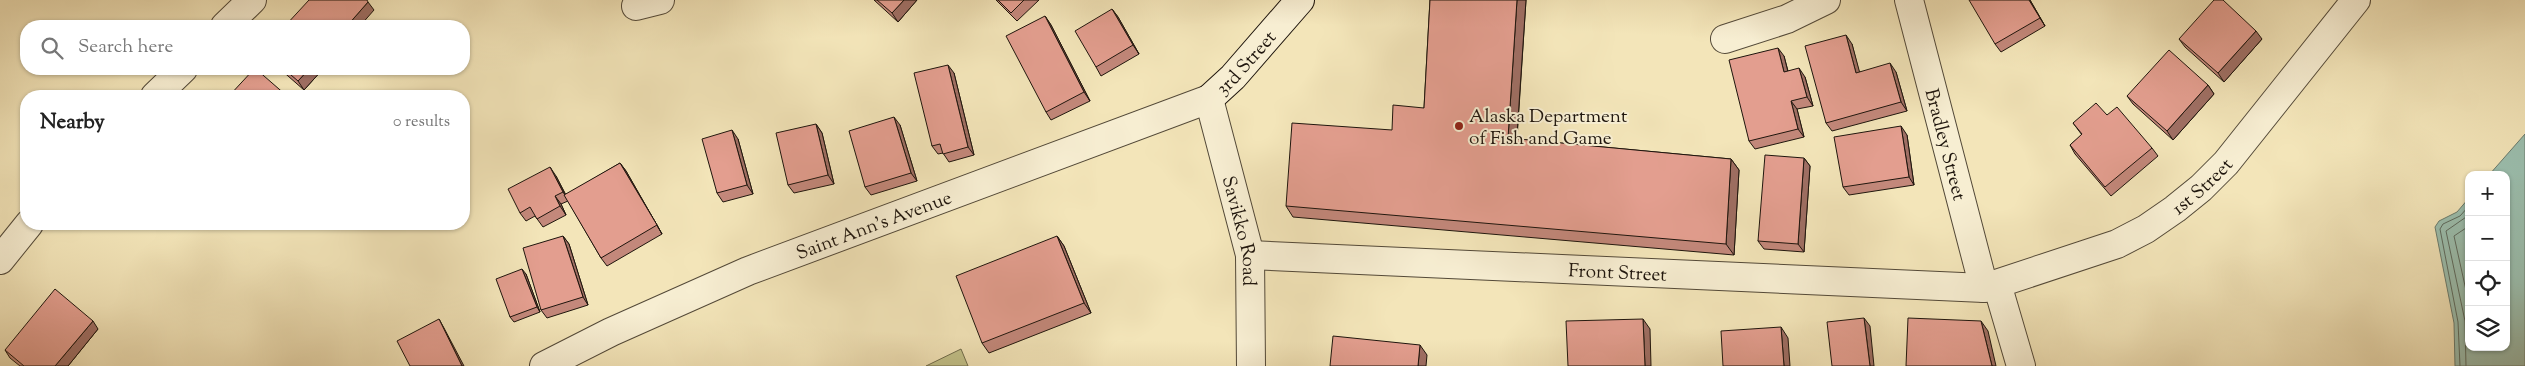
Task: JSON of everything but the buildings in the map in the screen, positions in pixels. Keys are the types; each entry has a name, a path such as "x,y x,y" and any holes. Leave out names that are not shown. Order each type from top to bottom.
{"street":[{"path":"231,20 252,0"},
{"name":"3rd Street","path":"1210,99 1233,77 1300,0"},
{"path":"1725,40 1787,19 1826,0"},
{"name":"Bradley Street","path":"1909,0 1991,286 2021,366"},
{"name":"1st Street","path":"1991,286 2117,244 2146,229 2175,209 2201,188 2226,163 2347,3"},
{"path":"161,90 177,75"},
{"name":"Savikko Road","path":"1210,99 1250,255 1251,366"},
{"name":"Saint Ann's Avenue","path":"544,366 611,332 748,271 1210,99"},
{"path":"0,260 24,230"},
{"name":"Front Street","path":"1250,255 1991,286"}],"green space":[{"path":"961,349 968,366 926,366"}],"water":[{"path":"2525,134 2525,366 2455,366 2454,323 2435,227 2439,221 2457,212 2465,203 2465,351 2510,351 2510,171 2493,171"}],"place":[{"name":"Alaska Department of Fish and Game","path":"1459,126"}]}
